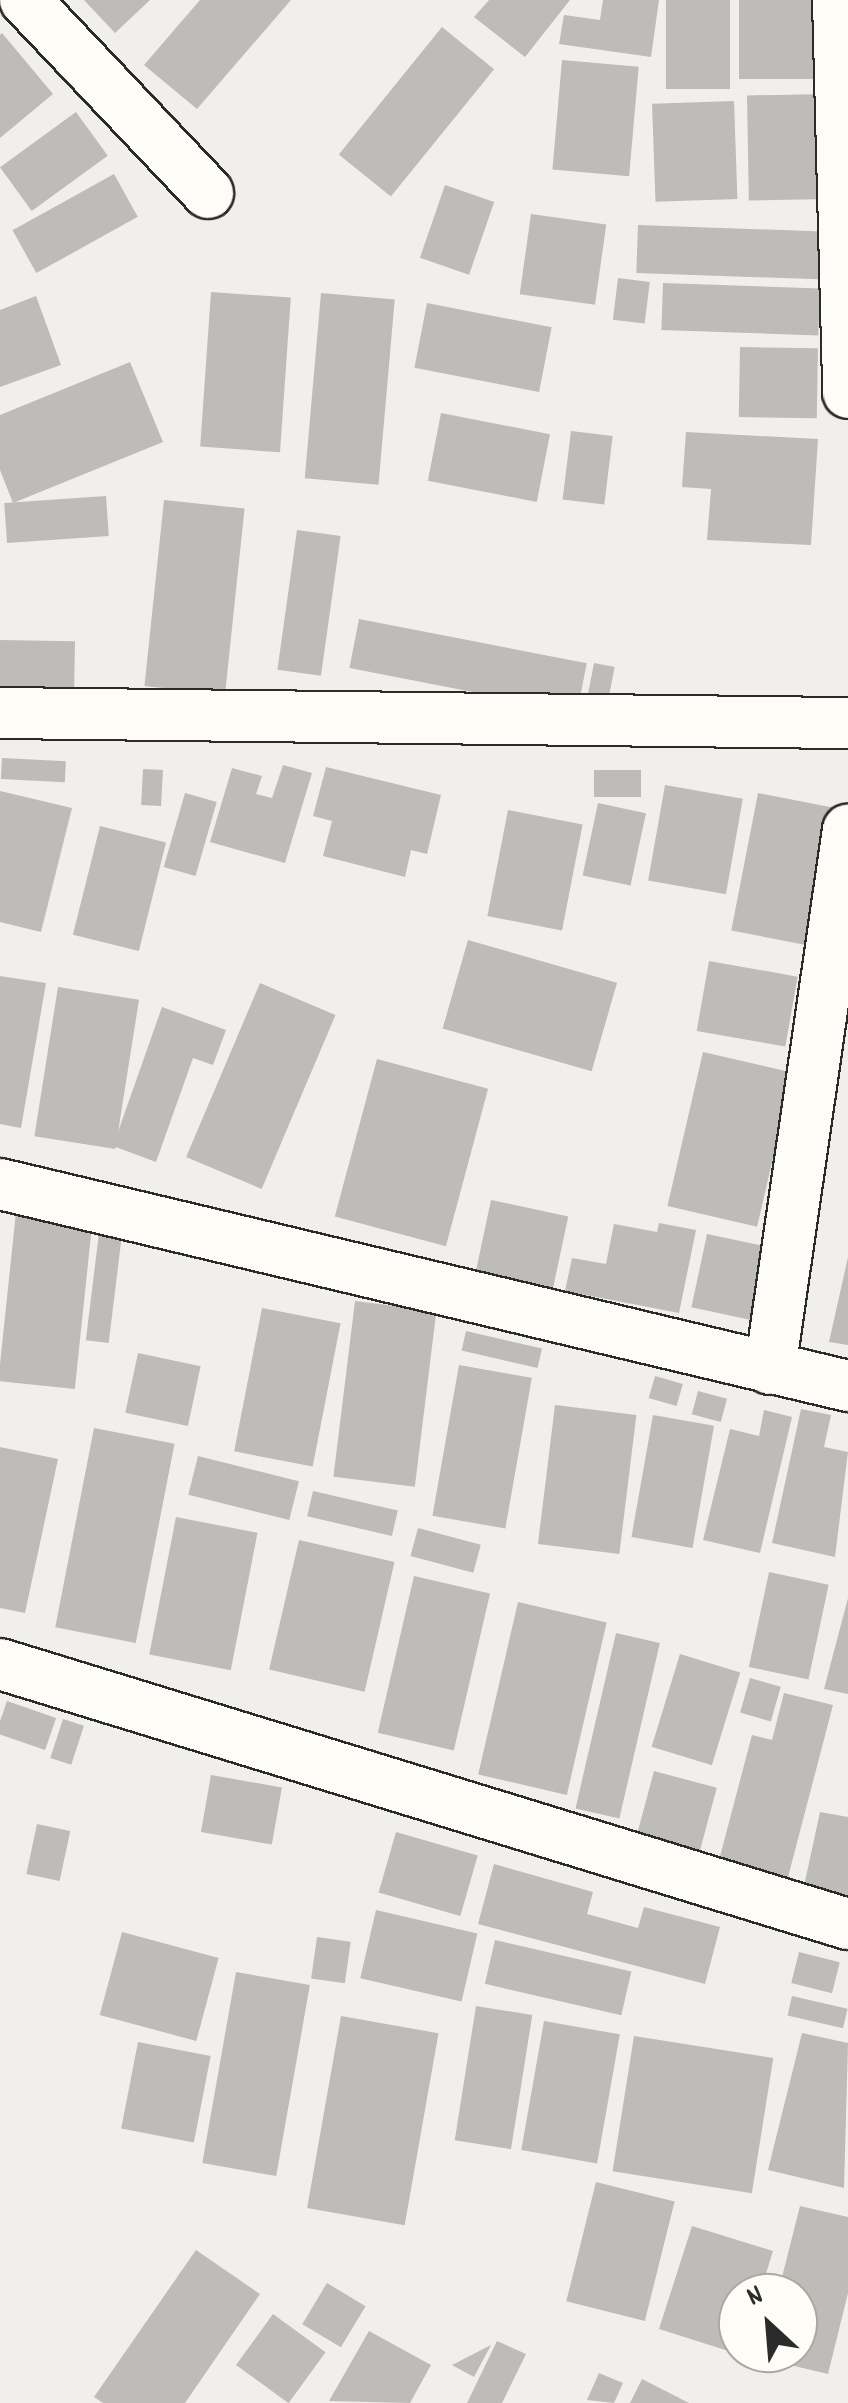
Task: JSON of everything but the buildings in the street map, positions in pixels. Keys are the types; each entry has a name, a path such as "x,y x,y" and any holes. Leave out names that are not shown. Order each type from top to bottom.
{"street":[{"path":"25,0 208,193"},
{"path":"838,0 848,392"},
{"path":"0,713 848,723"},
{"path":"770,1370 848,830"},
{"path":"0,1184 848,1386"},
{"path":"0,1664 848,1924"}]}
